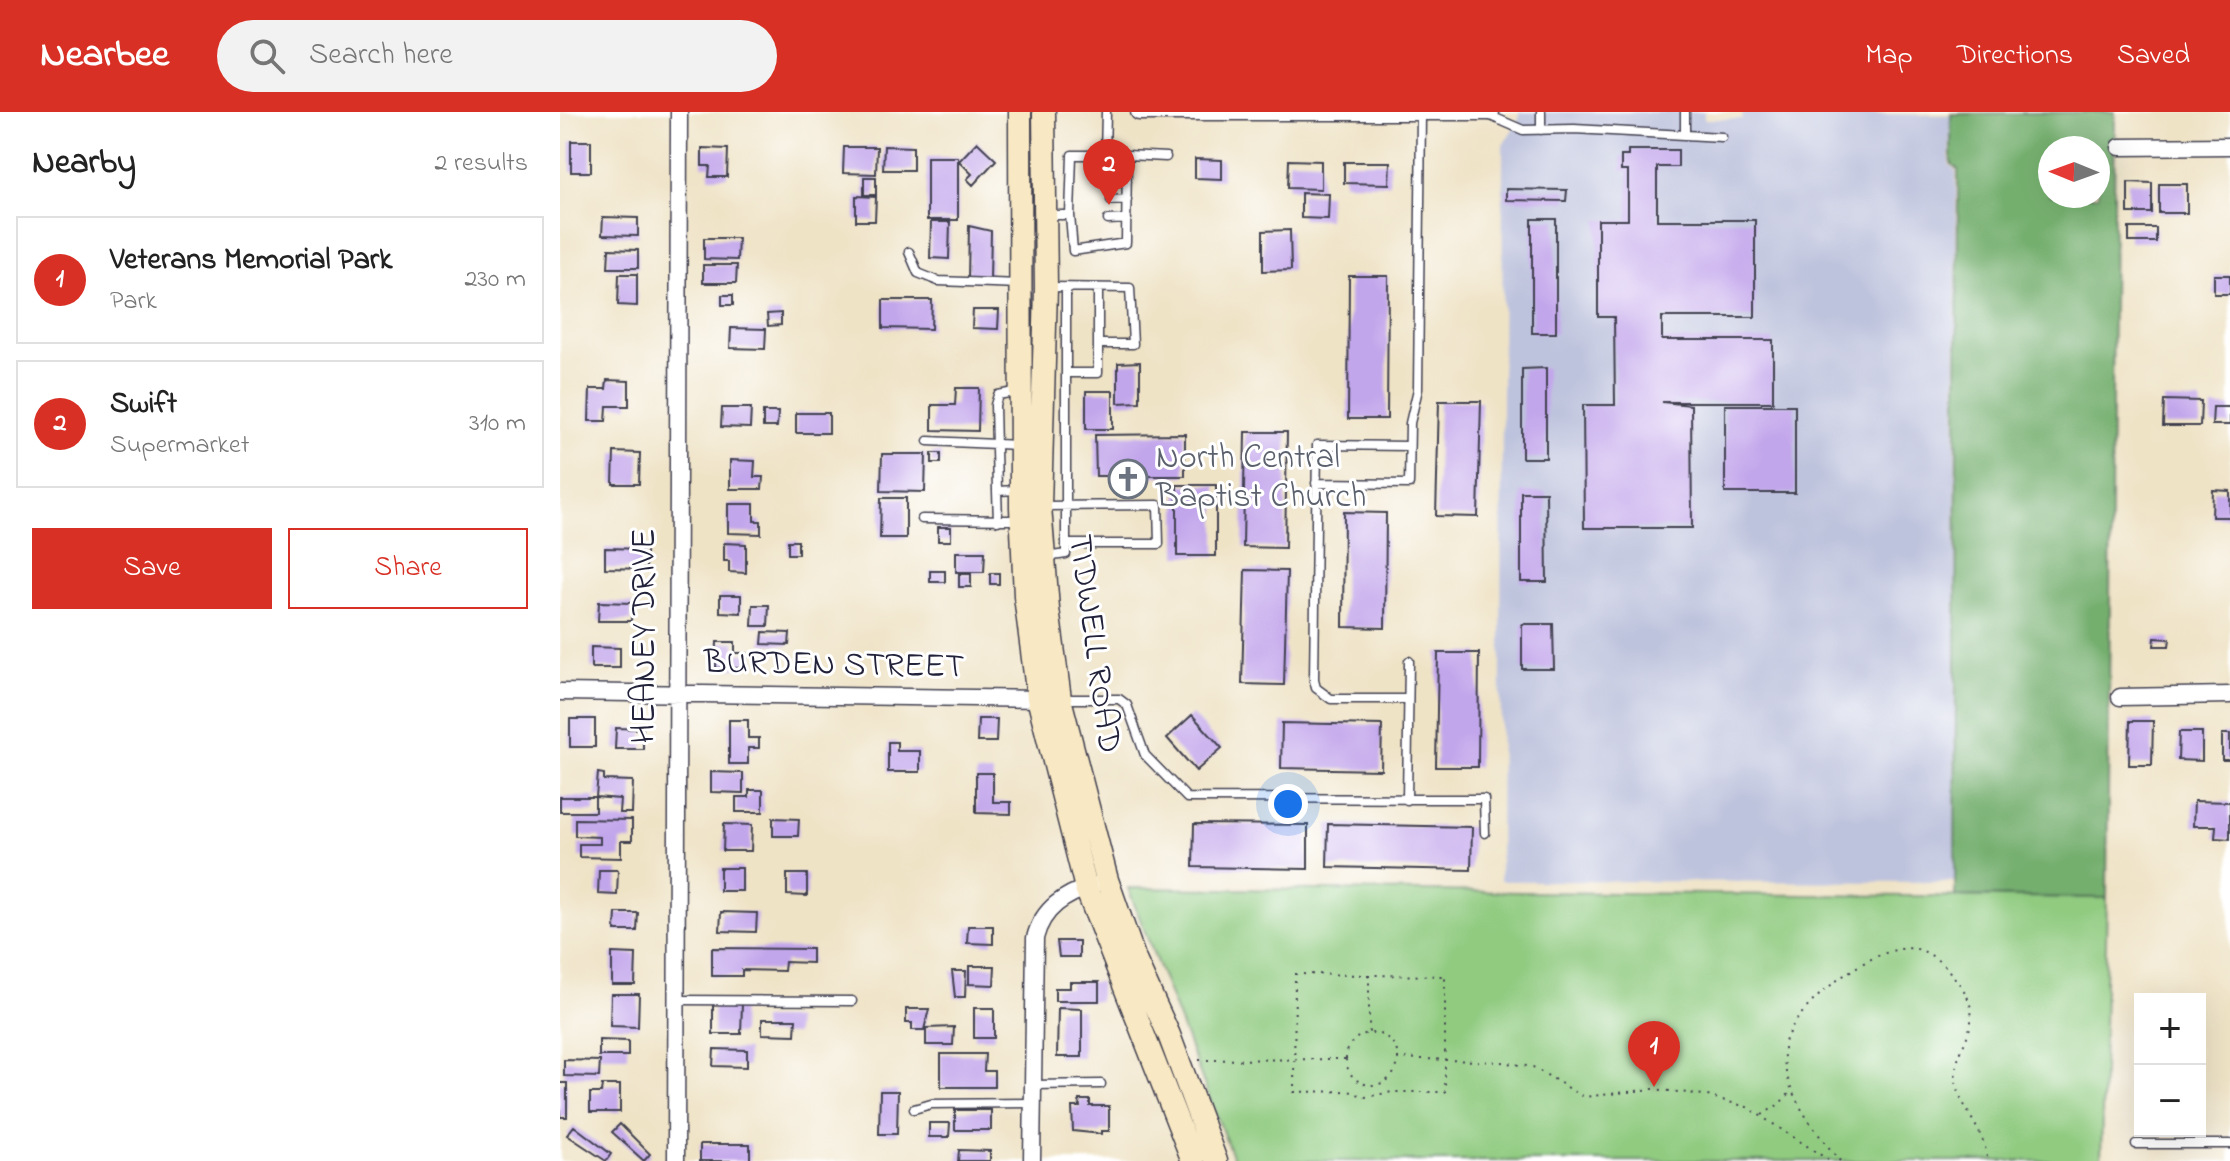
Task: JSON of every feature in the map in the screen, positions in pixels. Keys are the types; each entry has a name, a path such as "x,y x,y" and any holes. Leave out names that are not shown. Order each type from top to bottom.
{"main road":[{"name":"TIDWELL ROAD","path":"1020,112 1021,445 1026,506 1025,596 1097,884 1148,1040 1193,1161"},
{"name":"TIDWELL ROAD","path":"1044,112 1045,215 1056,288 1043,405 1026,506 1044,557 1049,699"},
{"path":"1021,284 1056,288"},
{"name":"TIDWELL ROAD","path":"1097,884 1169,1035 1216,1158"},
{"path":"1148,1040 1178,1161"}],"street":[{"name":"HEANEY DRIVE","path":"676,1161 679,112"},
{"path":"1139,112 1488,113"},
{"path":"2120,147 2230,146"},
{"name":"BURDEN STREET","path":"560,692 1049,699"},
{"path":"2120,697 2230,695"},
{"path":"1032,1161 1033,957 1037,929 1056,903 1097,884"}],"lane":[{"path":"1105,155 1106,112"},
{"path":"1541,112 1541,130"},
{"path":"1685,112 1685,135"},
{"path":"1488,113 1523,130 1722,137"},
{"path":"1316,483 1409,484 1410,423 1418,389 1421,114"},
{"path":"1127,155 1126,243 1073,251 1070,219 1072,155 1127,155 1166,157"},
{"path":"1110,182 1127,181"},
{"path":"1071,183 1081,182"},
{"path":"1111,200 1127,199"},
{"path":"1070,200 1081,200"},
{"path":"1045,215 1082,222"},
{"path":"1108,220 1127,219"},
{"path":"909,252 918,273 938,281 1021,284"},
{"path":"1044,557 1066,554 1066,373 1056,288 1130,288 1133,344 1098,344"},
{"path":"1066,373 1098,373 1098,288"},
{"path":"998,521 998,395 1021,391"},
{"path":"1043,405 1066,406"},
{"path":"928,441 1021,445"},
{"path":"1408,699 1331,699 1316,688 1316,483 1317,445 1409,446"},
{"path":"997,491 1026,506"},
{"path":"922,519 998,521 1026,506 1158,505 1159,544 1066,544"},
{"path":"1407,800 1409,661"},
{"path":"1049,699 1119,699 1127,705 1145,755 1187,798 1484,799 1485,833"},
{"path":"676,1000 852,1001"},
{"path":"1032,1085 1101,1084"},
{"path":"914,1109 931,1104 1032,1103"},
{"path":"2136,1144 2230,1144"}],"path":[{"path":"1840,1161 1792,1091 1784,1048 1790,1025 1816,997 1869,959 1900,948 1922,950 1943,966 1966,995 1973,1018 1955,1077 1961,1102 1980,1136 1987,1161"},
{"path":"1295,974 1445,976 1445,1059 1445,1092 1392,1092 1365,1097 1349,1091 1294,1092 1295,974"},
{"path":"1369,975 1369,1033"},
{"path":"1369,1033 1386,1038 1397,1058 1390,1077 1372,1085 1354,1077 1346,1059 1352,1041 1369,1033"},
{"path":"1397,1058 1533,1067 1584,1097 1653,1089 1704,1095 1761,1115 1830,1161"},
{"path":"1192,1060 1346,1059"},
{"path":"1761,1115 1778,1105 1792,1091"}],"shaded area":[{"path":"1519,112 1704,112 1704,119 1742,119 1743,112 1950,115 1949,164 1956,171 1954,882 1500,881 1503,145 1519,119"}],"green space":[{"path":"2115,112 2107,898 1955,896 1958,170 1951,163 1951,114"},
{"path":"1128,888 2107,898 2101,1161 1234,1161"}],"building":[{"path":"571,141 591,141 591,172 571,172"},
{"path":"977,142 996,160 973,185 967,179 972,174 959,161"},
{"path":"884,146 913,147 913,170 883,170"},
{"path":"844,147 877,147 876,174 843,173"},
{"path":"702,148 728,149 727,177 709,177 710,166 702,166"},
{"path":"1628,150 1678,150 1678,167 1657,167 1657,220 1755,220 1755,317 1662,317 1662,340 1773,340 1773,402 1662,402 1691,405 1692,528 1584,528 1583,405 1615,405 1614,317 1598,317 1598,220 1628,220 1628,171 1621,171 1621,156 1628,156"},
{"path":"927,157 958,157 958,220 927,220"},
{"path":"1195,159 1222,160 1222,179 1195,178"},
{"path":"1289,160 1321,161 1321,189 1288,188"},
{"path":"1344,162 1390,162 1389,184 1344,183"},
{"path":"864,177 876,177 876,195 864,195"},
{"path":"2128,182 2152,183 2152,213 2128,213"},
{"path":"2159,184 2187,184 2187,213 2159,213"},
{"path":"1506,189 1567,190 1566,201 1506,200"},
{"path":"1301,193 1329,194 1328,219 1301,218"},
{"path":"856,196 876,197 875,221 856,221"},
{"path":"603,217 638,218 638,236 602,235"},
{"path":"1532,219 1556,219 1556,333 1532,333"},
{"path":"931,222 950,222 949,259 930,258"},
{"path":"969,226 991,231 990,280 968,280"},
{"path":"2129,228 2156,228 2156,242 2129,242"},
{"path":"1290,230 1291,270 1263,271 1263,231"},
{"path":"704,238 738,238 737,260 704,259"},
{"path":"609,249 638,250 638,268 608,268"},
{"path":"703,265 737,265 736,283 703,283"},
{"path":"619,274 637,274 637,306 618,305"},
{"path":"2214,275 2230,275 2230,294 2214,294"},
{"path":"1349,276 1388,276 1387,419 1348,419"},
{"path":"722,295 733,295 733,305 722,305"},
{"path":"883,300 932,300 931,329 883,328"},
{"path":"973,310 999,310 998,329 972,328"},
{"path":"781,313 781,325 768,326 767,314"},
{"path":"731,328 766,329 765,349 730,348"},
{"path":"1140,362 1140,402 1118,403 1118,363"},
{"path":"1546,368 1546,458 1522,458 1522,369"},
{"path":"607,380 629,381 629,406 607,406 606,421 589,421 590,389 606,389"},
{"path":"956,388 979,388 978,431 932,430 932,405 955,405"},
{"path":"1086,391 1113,391 1113,429 1086,429"},
{"path":"2164,400 2201,401 2200,426 2163,426"},
{"path":"1439,401 1481,401 1478,517 1436,516"},
{"path":"1725,405 1795,405 1795,493 1725,493"},
{"path":"2213,407 2230,407 2230,425 2212,425"},
{"path":"722,408 751,408 750,428 721,427"},
{"path":"763,412 778,412 777,427 763,427"},
{"path":"796,413 829,413 829,433 796,433"},
{"path":"1245,432 1287,432 1285,548 1243,547"},
{"path":"1185,434 1185,476 1096,476 1095,435"},
{"path":"614,452 640,453 639,484 613,484"},
{"path":"932,453 941,453 941,463 932,463"},
{"path":"882,454 926,454 925,492 881,491"},
{"path":"730,460 755,461 754,477 763,477 762,489 730,489"},
{"path":"1177,485 1216,485 1216,556 1177,556"},
{"path":"2213,490 2230,491 2230,517 2212,517"},
{"path":"1521,492 1546,492 1547,582 1521,582"},
{"path":"881,498 906,498 906,538 880,538"},
{"path":"728,504 754,504 754,521 761,521 761,534 728,533"},
{"path":"1344,512 1386,513 1385,628 1343,627"},
{"path":"938,527 951,527 951,541 938,541"},
{"path":"788,541 798,541 798,554 788,554"},
{"path":"724,543 746,544 746,573 729,572 729,561 724,561"},
{"path":"605,548 646,549 646,569 605,568"},
{"path":"956,552 985,552 984,572 956,572"},
{"path":"1245,570 1287,571 1284,685 1242,684"},
{"path":"930,571 945,571 945,582 930,582"},
{"path":"990,573 999,573 999,584 990,584"},
{"path":"959,574 971,574 971,587 959,587"},
{"path":"720,595 741,595 741,613 720,612"},
{"path":"599,602 632,603 631,621 598,621"},
{"path":"753,605 769,605 768,626 752,626"},
{"path":"1522,624 1553,624 1554,669 1522,669"},
{"path":"763,632 790,633 789,645 762,644"},
{"path":"2155,638 2170,639 2169,646 2154,646"},
{"path":"717,642 735,642 735,653 747,653 747,668 716,668"},
{"path":"591,647 620,648 620,668 591,668"},
{"path":"1438,653 1479,653 1478,767 1436,767"},
{"path":"1192,715 1222,748 1196,771 1167,738"},
{"path":"570,719 595,719 595,747 570,747"},
{"path":"978,719 997,719 996,742 977,742"},
{"path":"729,720 748,720 748,738 759,738 759,748 748,748 748,764 729,764"},
{"path":"2130,721 2153,721 2152,765 2129,765"},
{"path":"1282,723 1382,725 1381,770 1281,768"},
{"path":"616,728 643,729 643,749 615,749"},
{"path":"2179,732 2202,732 2202,761 2178,760"},
{"path":"2222,734 2230,734 2230,760 2222,760"},
{"path":"888,742 897,742 897,751 920,751 920,772 888,772"},
{"path":"711,772 743,773 743,793 711,792"},
{"path":"598,773 604,774 604,780 633,781 632,813 619,813 620,799 596,797"},
{"path":"976,773 993,773 993,802 1011,802 1011,814 976,813"},
{"path":"749,790 763,790 763,812 736,812 736,797 749,797"},
{"path":"560,797 595,797 595,812 560,812"},
{"path":"2194,801 2230,802 2230,839 2215,838 2216,826 2193,826"},
{"path":"773,818 799,819 798,836 773,836"},
{"path":"575,819 632,820 632,841 621,841 621,858 579,857 579,844 600,844 600,837 575,836"},
{"path":"724,824 752,825 751,851 723,851"},
{"path":"1194,824 1308,825 1308,869 1193,867"},
{"path":"1328,824 1472,827 1471,870 1327,867"},
{"path":"720,868 742,868 742,891 720,891"},
{"path":"599,870 618,870 617,895 598,894"},
{"path":"787,874 807,874 807,896 787,895"},
{"path":"721,912 757,913 756,932 720,931"},
{"path":"616,913 638,913 637,931 615,931"},
{"path":"968,926 993,926 993,944 967,943"},
{"path":"1057,941 1079,941 1079,957 1059,957"},
{"path":"712,948 812,949 812,963 785,962 784,971 742,970 742,976 712,976"},
{"path":"612,953 636,954 635,985 612,985"},
{"path":"969,966 995,966 994,985 969,984"},
{"path":"952,971 966,971 965,997 955,997"},
{"path":"1070,982 1099,982 1099,1001 1055,1001 1055,988 1070,988"},
{"path":"611,994 639,994 638,1027 610,1026"},
{"path":"713,1002 742,1003 741,1034 713,1034"},
{"path":"974,1008 994,1008 994,1038 974,1038"},
{"path":"1058,1008 1082,1009 1082,1057 1057,1057"},
{"path":"906,1009 929,1009 924,1030 912,1030 912,1023 906,1023"},
{"path":"762,1019 796,1019 795,1035 762,1034"},
{"path":"954,1027 953,1045 926,1045 926,1028"},
{"path":"599,1040 628,1041 628,1056 599,1056"},
{"path":"714,1049 747,1050 747,1067 713,1066"},
{"path":"941,1054 985,1054 984,1071 994,1071 994,1087 941,1087"},
{"path":"564,1060 600,1061 599,1077 564,1076"},
{"path":"560,1083 567,1083 567,1117 560,1117"},
{"path":"602,1085 620,1085 620,1112 590,1112 590,1093 601,1093"},
{"path":"880,1091 898,1091 897,1134 879,1134"},
{"path":"1079,1100 1090,1100 1090,1106 1109,1106 1109,1131 1101,1131 1101,1134 1073,1131 1072,1107 1080,1107"},
{"path":"955,1110 991,1110 991,1130 955,1130"},
{"path":"929,1123 950,1123 949,1137 929,1137"},
{"path":"620,1124 650,1154 644,1161 612,1132"},
{"path":"574,1126 611,1154 606,1161 567,1135"},
{"path":"700,1144 750,1144 750,1161 700,1161"},
{"path":"959,1150 990,1151 990,1161 958,1161"}],"place":[{"name":"Swift","path":"1109,205"},
{"name":"North Central Baptist Church","path":"1128,479"},
{"name":"Veterans Memorial Park","path":"1654,1087"}]}
